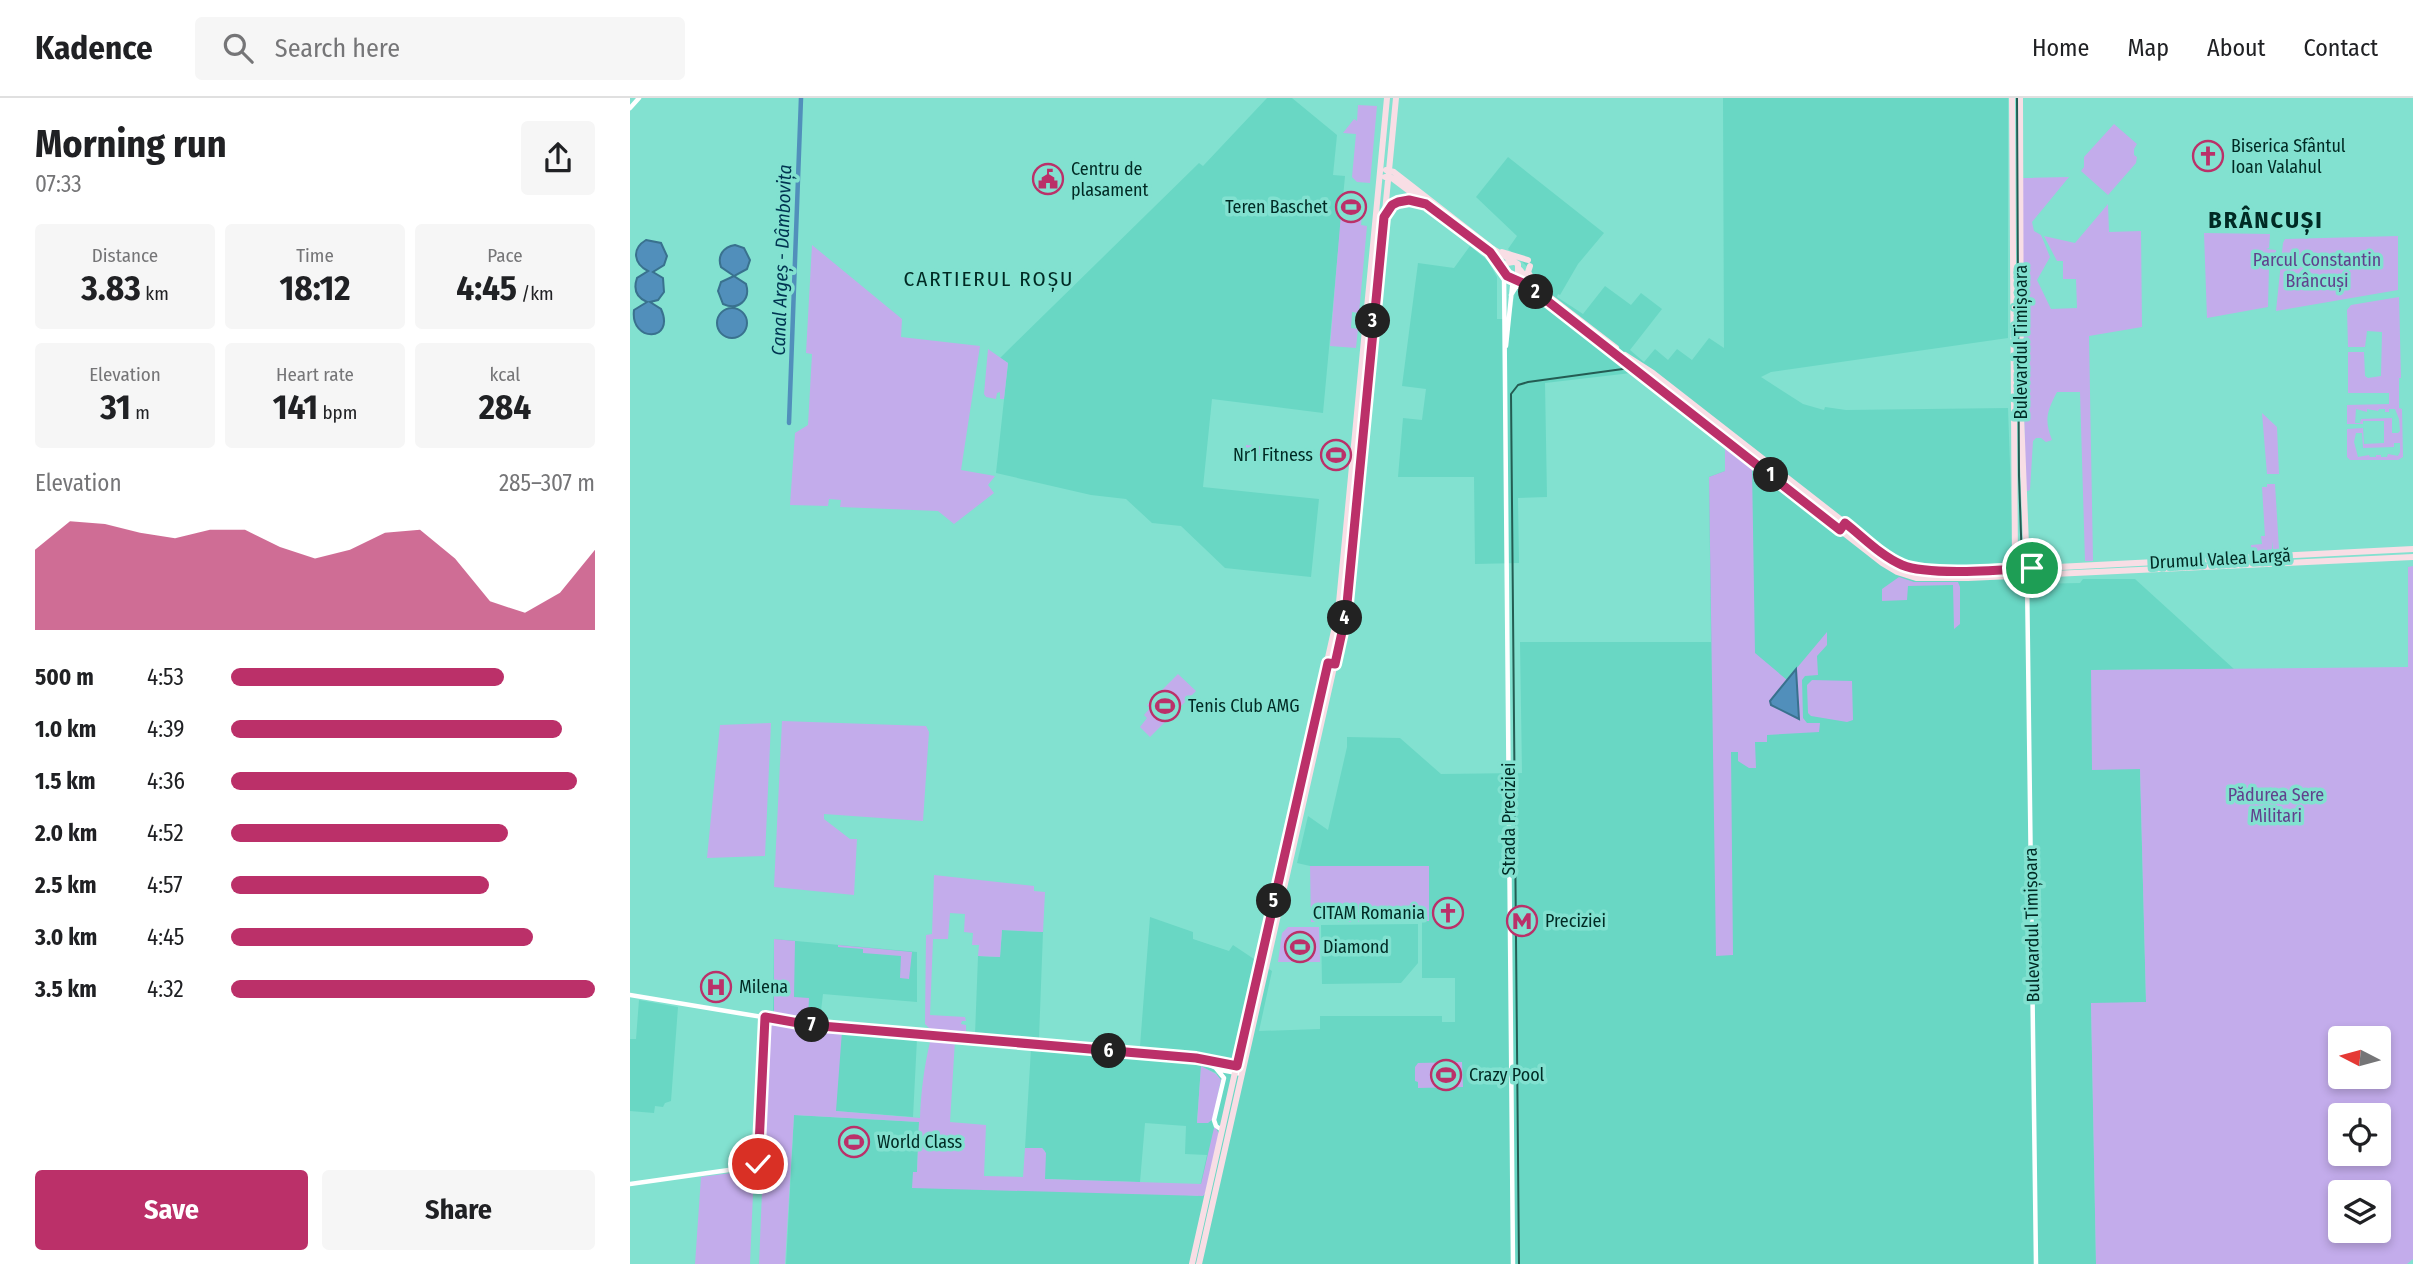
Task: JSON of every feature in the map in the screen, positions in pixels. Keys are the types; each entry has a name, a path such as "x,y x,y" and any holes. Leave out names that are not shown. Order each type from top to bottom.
{"main road":[{"path":"1197,1257 1331,663 1343,570 1387,98"},
{"path":"1331,663 1346,614 1396,98"},
{"name":"Bulevardul Timișoara","path":"2012,98 2015,568"},
{"name":"Bulevardul Timișoara","path":"2020,98 2024,574"},
{"path":"1380,172 1390,174 1517,264 1520,271 1541,290 1627,357 1653,373 1893,560 1924,570 2015,568 2024,574"},
{"path":"1390,174 1490,252 1504,272 1525,284 1891,569 1903,575 1923,578 2024,574"},
{"path":"1384,217 1392,205 1398,202 1409,200 1426,204"},
{"path":"1493,249 1529,263 1529,274 1541,290"},
{"path":"1504,272 1506,265 1513,262"},
{"path":"2013,267 2021,267"},
{"path":"1513,278 1520,271"},
{"path":"1804,501 1809,494"},
{"path":"1840,530 1845,523"},
{"name":"Drumul Valea Largă","path":"2277,560 2413,549"},
{"name":"Drumul Valea Largă","path":"2024,574 2268,560 2413,557"},
{"path":"1923,578 1924,570"},
{"path":"1197,1257 1222,1130 1239,1070"}],"street":[{"path":"630,108 639,98"},
{"name":"Strada Preciziei","path":"1504,272 1513,1264"},
{"name":"Strada Preciziei","path":"1504,348 1513,278"},
{"path":"1510,299 1516,287 1525,284"},
{"name":"Bulevardul Timișoara","path":"2024,574 2027,587 2036,1264"},
{"path":"630,995 810,1025 1196,1058 1239,1070"},
{"path":"757,1166 760,1170 765,1170 767,1166 762,1161 759,1146 765,1017"},
{"path":"1196,1058 1215,1067 1239,1070"},
{"path":"1215,1067 1224,1078 1214,1120 1216,1126 1222,1130"},
{"path":"630,1184 757,1166 762,1161"}],"shaded area":[{"path":"1267,98 1292,98 1337,135 1333,175 1345,176 1323,413 1212,399 1203,487 1319,499 1311,577 1225,568 1181,526 1152,523 1126,499 1091,495 996,473 1008,363 1000,358 1199,163 1203,166"},
{"path":"1723,98 2008,98 2008,338 1771,372 1761,377 1803,404 1824,410 1825,407 1846,410 2008,408 2014,579 2032,579 2032,584 2080,583 2083,579 2135,579 2234,669 2091,670 2140,769 2146,1002 2091,1004 2096,1264 786,1264 794,1115 919,1122 917,1172 913,1172 1198,1196 1207,1155 1185,1154 1186,1126 1145,1123 1140,1182 1045,1179 1045,1151 1042,1148 1025,1148 1031,1049 1139,1059 1150,917 1193,932 1193,939 1229,951 1233,945 1272,971 1259,1031 1320,1029 1320,1016 1442,1016 1442,1022 1455,1022 1455,978 1422,978 1422,921 1429,921 1310,866 1297,863 1308,816 1328,830 1347,737 1400,738 1441,774 1522,773 1520,642 1711,642 1709,477 1725,471 1725,446 1631,373 1545,383 1547,497 1518,498 1519,563 1475,564 1474,477 1398,477 1403,418 1422,420 1426,389 1402,386 1418,263 1454,268 1470,246 1488,261 1497,277 1497,319 1510,319 1515,292 1532,271 1508,249 1517,236 1476,197 1508,157 1604,233 1578,264 1557,297 1583,314 1605,286 1631,305 1641,293 1662,309 1630,350 1644,362 1655,349 1668,360 1677,349 1692,360 1709,338 1724,348","holes":["1201,1067 1216,1073 1220,1079 1208,1123 1197,1122"]},
{"path":"1418,924 1418,963 1401,983 1322,984 1321,925"},
{"path":"1002,930 1043,932 1039,1038 975,1035 978,956 1000,957"},
{"path":"774,939 917,952 917,1002 823,994 820,1019 776,1014 773,1010"},
{"path":"639,1000 678,1007 671,1101 663,1107 655,1106 654,1113 630,1111 630,1039 636,1039"},
{"path":"841,1033 917,1039 913,1117 835,1111"}],"green space":[{"path":"1358,105 1377,106 1370,183 1357,182 1352,177 1356,134 1343,133 1354,119 1357,121"},
{"path":"2114,124 2137,144 2134,155 2137,157 2136,163 2108,195 2081,171 2084,157"},
{"path":"2069,177 2032,222 2034,231 2041,235 2050,257 2037,280 2051,309 2077,308 2076,279 2063,279 2063,261 2057,261 2044,236 2075,243 2108,204 2109,232 2141,231 2142,327 2089,336 2093,561 2085,561 2080,392 2057,392 2048,416 2052,440 2046,442 2036,438 2033,441 2030,490 2025,492 2022,178"},
{"path":"1342,202 1363,204 1361,225 1367,226 1359,313 1352,312 1351,328 1358,329 1356,348 1330,346"},
{"path":"2204,233 2270,234 2269,248 2266,249 2276,250 2275,266 2266,266 2269,267 2268,307 2207,318"},
{"name":"Parcul Constantin Brâncuși","path":"2398,236 2398,290 2276,311 2285,239"},
{"path":"812,245 902,319 901,337 980,346 961,470 995,476 988,485 994,493 954,524 938,511 840,507 841,500 829,499 828,506 790,505 795,433 808,425 812,354 806,353"},
{"path":"2399,297 2399,408 2402,409 2403,457 2398,460 2350,460 2347,457 2347,429 2363,428 2364,444 2384,443 2384,421 2363,421 2363,424 2347,424 2347,405 2389,404 2389,393 2348,393 2348,352 2364,352 2365,376 2381,376 2382,332 2367,331 2365,347 2348,347 2347,310 2351,305","holes":["2356,409 2367,412 2367,409 2385,409 2385,412 2395,409 2400,431 2392,433 2392,418 2361,419 2360,423 2355,423","2356,433 2362,433 2363,448 2394,447 2394,443 2400,443 2400,452 2398,456 2388,454 2387,457 2358,457 2354,442"]},
{"path":"988,349 1008,363 1004,399 1000,399 1000,392 997,393 996,399 984,394"},
{"path":"2262,413 2277,427 2279,474 2267,474"},
{"path":"1246,445 1304,451 1303,460 1245,455"},
{"path":"1725,446 1752,467 1755,653 1787,680 1770,701 1798,718 1796,669 1827,632 1827,645 1817,656 1818,675 1805,676 1802,680 1803,718 1807,723 1820,723 1819,732 1767,735 1767,742 1755,742 1756,768 1749,768 1738,761 1738,752 1731,752 1733,955 1716,956 1709,477 1725,471"},
{"path":"2267,484 2275,484 2279,549 2273,549 2272,541 2272,551 2251,552 2251,545 2262,544 2261,536 2265,536 2262,487 2267,487"},
{"name":"Pădurea Sere Militari","path":"2413,566 2413,1259 2407,1264 2096,1264 2091,1003 2146,1002 2140,769 2092,770 2091,670 2408,667 2408,567"},
{"path":"1899,577 1914,582 1958,582 1960,624 1954,629 1953,585 1908,586 1907,600 1882,601 1882,589"},
{"name":"Tenis Club AMG","path":"1178,674 1196,691 1150,737 1140,727 1147,718 1144,715 1150,708 1147,705"},
{"path":"1812,680 1852,681 1853,720 1847,722 1811,716 1808,713 1807,685"},
{"path":"782,721 926,726 929,732 923,821 824,814 824,819 850,839 857,839 854,895 774,887"},
{"path":"771,723 765,856 707,858 720,725"},
{"path":"1310,866 1429,866 1429,921 1311,922"},
{"path":"934,875 1034,886 1034,891 1045,892 1043,932 1002,930 1000,957 978,956 979,945 972,945 973,933 964,932 965,914 950,913 948,939 933,939 930,1015 965,1017 966,1021 961,1024 966,1025 966,1033 930,1029 925,1024 926,935 932,934"},
{"name":"Diamond","path":"1288,927 1319,927 1320,962 1278,962 1282,933"},
{"path":"774,939 795,941 794,997 809,998 808,1018 774,1012"},
{"path":"838,945 912,952 909,979 900,978 901,956 863,953 863,949"},
{"path":"771,1025 842,1031 836,1111 920,1118 930,1042 935,1039 955,1040 950,1122 986,1125 984,1176 1023,1177 1025,1148 1042,1148 1046,1153 1045,1179 1201,1184 1216,1128 1219,1134 1205,1194 912,1188 913,1172 917,1172 919,1122 794,1115 785,1264 759,1264"},
{"path":"1462,1062 1463,1087 1418,1088 1415,1067 1418,1063"},
{"path":"1201,1066 1221,1080 1213,1119 1208,1123 1197,1123"},
{"path":"754,1170 750,1264 695,1264 701,1177"}],"water":[{"path":"646,240 661,243 667,256 664,265 653,272 663,278 664,292 658,300 650,302 661,309 664,320 663,328 652,334 639,328 634,310 647,302 638,296 635,286 637,278 648,271 636,256 638,248"},
{"path":"735,245 744,248 750,260 747,269 734,276 721,267 720,259 724,250"},
{"path":"734,276 746,284 747,295 742,303 728,306 723,304 718,291 721,282"},
{"path":"732,308 743,312 747,323 743,334 732,338 721,334 717,323 721,312"},
{"path":"1796,669 1799,719 1771,705 1770,701"}],"waterway":[{"name":"Canal Argeș - Dâmbovița","path":"789,423 801,98"}],"tram line":[{"path":"1519,1264 1511,394 1518,385 1528,382 1630,368 1640,369 1895,567 1923,575 2016,573 2022,564 2017,98"}],"place":[{"name":"Biserica Sfântul Ioan Valahul","path":"2208,156"},
{"name":"Centru de plasament","path":"1048,179"},
{"name":"Teren Baschet","path":"1351,207"},
{"name":"Nr1 Fitness","path":"1336,455"},
{"name":"Tenis Club AMG","path":"1165,706"},
{"name":"CITAM Romania","path":"1448,913"},
{"name":"Preciziei","path":"1522,921"},
{"name":"Diamond","path":"1300,947"},
{"name":"Milena","path":"716,987"},
{"name":"Crazy Pool","path":"1446,1075"},
{"name":"World Class","path":"854,1142"}],"district":[{"name":"BRÂNCUȘI","path":"2266,220"},
{"name":"CARTIERUL ROȘU","path":"989,279"}],"route":[{"path":"758,1164 762,1161 759,1146 765,1017 810,1025 1196,1058 1237,1066 1328,663 1335,664 1346,614 1384,217 1392,205 1398,202 1409,200 1426,204 1490,252 1507,276 1527,285 1840,530 1845,523 1893,560 1911,568 2032,568"}]}
